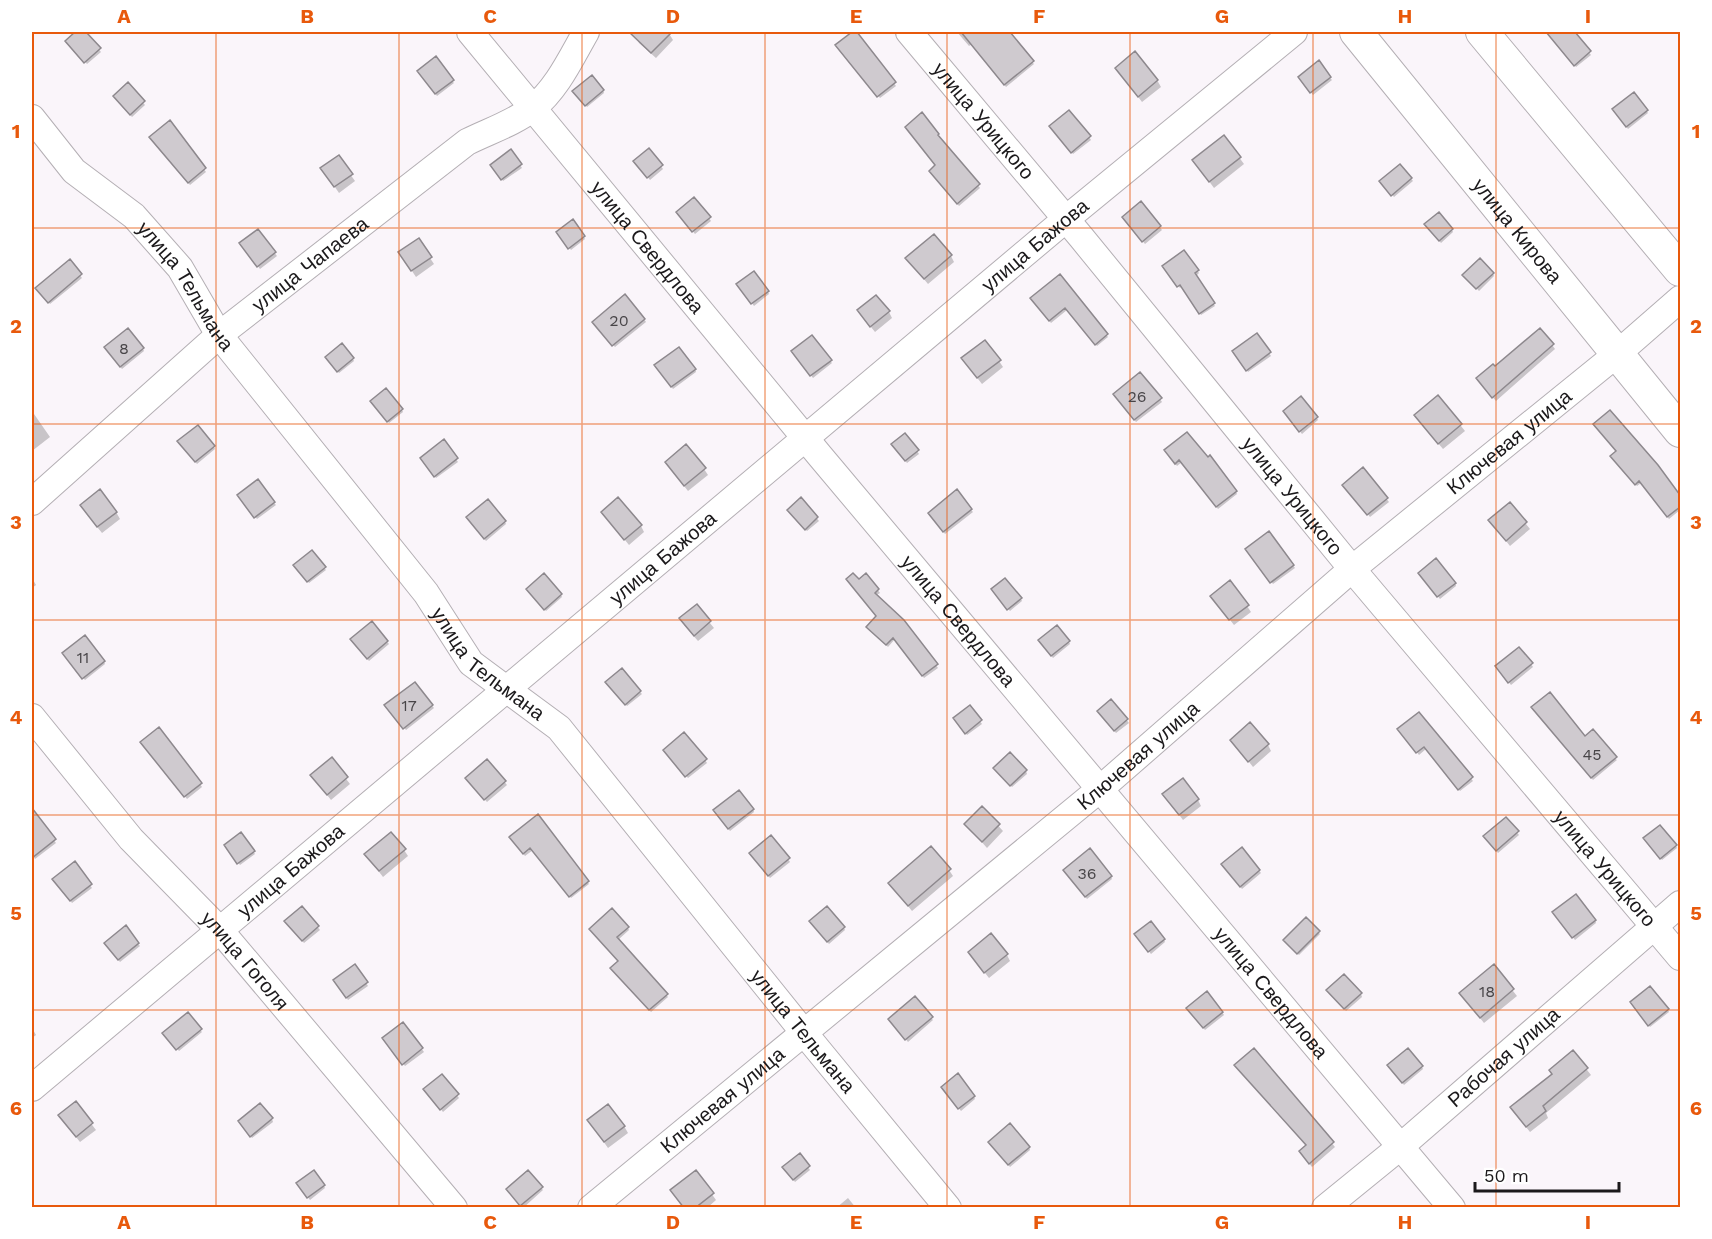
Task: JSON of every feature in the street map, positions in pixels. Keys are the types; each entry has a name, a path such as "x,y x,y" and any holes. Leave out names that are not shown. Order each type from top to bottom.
{"main road":[{"name":"улица Кирова","path":"1356,32 1680,431"},
{"path":"1482,32 1680,270"}],"street":[{"name":"улица Свердлова","path":"470,32 806,438 1452,1208"},
{"name":"улица Чапаева","path":"32,502 219,335 467,142 534,107 555,85 586,32"},
{"name":"улица Урицкого","path":"909,32 1066,219 1352,569 1680,957"},
{"name":"улица Бажова","path":"32,1088 219,928 507,690 1066,219 1294,32"},
{"name":"улица Тельмана","path":"32,118 74,171 134,216 180,268 219,335 426,593 471,663 559,728 948,1208"},
{"name":"Ключевая улица","path":"591,1208 1100,789 1352,569 1617,354 1680,299"},
{"name":"улица Гоголя","path":"32,717 131,839 219,928 454,1208"},
{"name":"Рабочая улица","path":"1325,1208 1400,1147 1680,904"}],"building":[{"path":"75,32 86,32 101,48 84,63 65,41"},
{"path":"629,32 672,32 651,53"},
{"path":"852,32 857,32 896,82 877,97 835,45"},
{"path":"961,32 1010,32 1034,61 1004,85"},
{"path":"1546,32 1575,32 1591,51 1574,66"},
{"path":"1135,51 1158,80 1138,97 1115,68"},
{"path":"436,56 454,80 435,94 417,71"},
{"path":"1319,60 1331,77 1310,93 1298,77"},
{"path":"592,75 604,90 585,106 572,91"},
{"path":"128,82 145,101 130,115 113,96"},
{"path":"1634,92 1648,110 1626,127 1612,109"},
{"path":"1069,110 1091,136 1071,153 1049,126"},
{"path":"922,112 938,135 980,184 957,204 929,171 935,165 905,127"},
{"path":"170,120 206,168 188,183 149,137"},
{"path":"1224,135 1241,157 1209,182 1192,160"},
{"path":"649,148 663,165 647,178 633,161"},
{"path":"511,149 522,164 501,180 490,165"},
{"path":"339,155 353,174 334,187 320,168"},
{"path":"1400,164 1412,178 1391,196 1379,181"},
{"path":"694,197 711,217 692,232 676,212"},
{"path":"1141,201 1161,226 1142,242 1122,217"},
{"path":"1439,212 1453,229 1439,241 1424,224"},
{"path":"573,219 585,236 568,249 556,232"},
{"path":"258,229 276,252 257,267 239,243"},
{"path":"934,234 952,255 924,279 905,258"},
{"path":"419,238 432,257 411,271 398,252"},
{"path":"1184,250 1199,270 1195,273 1215,303 1199,314 1180,285 1177,287 1162,266"},
{"path":"1480,258 1494,273 1476,289 1462,275"},
{"path":"70,259 82,274 48,303 35,288"},
{"path":"754,271 769,291 751,304 736,284"},
{"path":"1060,274 1108,334 1095,345 1065,308 1049,321 1030,298"},
{"path":"625,294 645,319 612,346 592,322"},
{"path":"876,295 890,311 870,327 857,310"},
{"path":"128,328 144,348 120,367 104,347"},
{"path":"1540,328 1554,344 1492,398 1476,378 1493,364 1495,366"},
{"path":"1257,333 1271,352 1246,371 1232,351"},
{"path":"812,335 832,360 810,376 791,351"},
{"path":"985,340 1001,360 977,378 961,358"},
{"path":"342,343 354,358 337,372 325,357"},
{"path":"679,347 696,369 671,387 654,365"},
{"path":"1140,372 1162,398 1134,420 1113,394"},
{"path":"386,388 403,409 387,422 370,401"},
{"path":"1438,395 1462,424 1438,444 1414,415"},
{"path":"1301,396 1318,417 1299,432 1283,411"},
{"path":"1610,410 1658,465 1680,495 1680,507 1667,517 1639,481 1635,485 1610,456 1616,451 1593,424"},
{"path":"198,425 215,446 195,462 177,441"},
{"path":"1187,432 1208,457 1210,455 1237,491 1216,507 1179,460 1175,464 1164,450"},
{"path":"905,433 919,450 905,461 891,444"},
{"path":"444,439 458,458 434,477 420,458"},
{"path":"686,444 706,468 684,486 665,462"},
{"path":"1363,467 1388,498 1367,515 1342,485"},
{"path":"258,479 275,502 254,518 237,495"},
{"path":"100,489 117,512 97,527 80,505"},
{"path":"957,489 972,509 943,532 928,513"},
{"path":"618,497 642,525 624,540 601,512"},
{"path":"801,497 818,517 805,530 787,510"},
{"path":"488,499 506,521 484,539 466,517"},
{"path":"1510,502 1527,522 1506,541 1488,520"},
{"path":"1269,531 1294,565 1270,583 1245,549"},
{"path":"312,550 326,567 307,582 293,565"},
{"path":"1436,558 1456,583 1437,597 1418,573"},
{"path":"544,573 562,594 544,610 526,589"},
{"path":"853,573 859,579 866,573 879,589 875,593 904,620 938,664 922,676 893,638 886,645 866,627 876,616 846,579"},
{"path":"1005,578 1022,598 1007,610 991,589"},
{"path":"1230,580 1249,605 1229,620 1210,596"},
{"path":"697,604 711,621 694,636 679,618"},
{"path":"372,621 388,641 367,659 350,639"},
{"path":"1057,625 1070,641 1051,656 1038,640"},
{"path":"85,635 105,661 82,679 62,653"},
{"path":"1519,647 1533,663 1508,683 1495,666"},
{"path":"622,668 641,691 625,705 605,682"},
{"path":"415,682 433,705 403,729 384,705"},
{"path":"1550,692 1585,736 1593,729 1617,757 1591,778 1531,707"},
{"path":"1111,699 1128,719 1114,731 1097,711"},
{"path":"970,705 982,720 965,734 953,718"},
{"path":"1419,712 1473,777 1458,790 1424,747 1416,753 1397,729"},
{"path":"1250,722 1269,744 1248,762 1230,740"},
{"path":"159,727 202,783 184,797 140,742"},
{"path":"684,732 707,759 685,777 663,750"},
{"path":"1010,752 1027,770 1010,786 993,768"},
{"path":"332,757 348,777 327,795 310,775"},
{"path":"487,759 506,781 484,800 465,778"},
{"path":"1183,778 1199,799 1179,815 1162,794"},
{"path":"739,790 754,809 728,829 713,810"},
{"path":"982,806 1000,824 982,842 964,824"},
{"path":"32,808 56,839 32,858"},
{"path":"538,814 589,881 569,897 530,848 523,854 509,837"},
{"path":"1506,817 1519,831 1496,851 1483,836"},
{"path":"1660,825 1677,845 1660,859 1643,838"},
{"path":"241,832 255,851 237,864 224,845"},
{"path":"391,832 406,849 379,871 364,854"},
{"path":"771,835 790,858 768,876 749,853"},
{"path":"931,846 951,869 908,906 888,883"},
{"path":"1242,847 1260,870 1240,887 1221,864"},
{"path":"1090,848 1112,876 1085,897 1063,870"},
{"path":"75,861 92,884 70,901 52,879"},
{"path":"1576,894 1596,920 1572,938 1552,912"},
{"path":"302,906 319,926 302,941 284,921"},
{"path":"827,906 845,927 827,942 809,921"},
{"path":"612,908 629,927 617,937 668,994 649,1010 610,968 618,961 589,929"},
{"path":"1306,917 1320,931 1297,954 1283,940"},
{"path":"1151,921 1165,939 1148,952 1134,934"},
{"path":"126,925 139,943 118,960 104,943"},
{"path":"991,933 1008,954 984,973 968,952"},
{"path":"355,964 368,982 346,998 333,980"},
{"path":"1494,964 1514,989 1480,1018 1459,993"},
{"path":"1344,974 1362,993 1344,1009 1326,990"},
{"path":"1650,986 1669,1009 1648,1026 1630,1002"},
{"path":"1207,991 1223,1012 1203,1028 1186,1008"},
{"path":"915,996 933,1017 905,1040 888,1019"},
{"path":"188,1012 202,1029 176,1050 162,1033"},
{"path":"403,1022 423,1048 402,1065 382,1038"},
{"path":"1254,1048 1334,1142 1309,1164 1299,1151 1306,1145 1234,1065"},
{"path":"1408,1048 1423,1066 1402,1083 1387,1065"},
{"path":"1573,1050 1588,1068 1543,1106 1546,1111 1526,1127 1510,1107 1552,1074 1549,1070"},
{"path":"958,1073 975,1096 958,1109 941,1087"},
{"path":"442,1074 459,1094 440,1110 423,1089"},
{"path":"76,1101 93,1123 76,1137 58,1115"},
{"path":"260,1103 273,1118 250,1137 238,1121"},
{"path":"608,1104 625,1126 604,1142 587,1120"},
{"path":"1010,1123 1030,1147 1008,1165 988,1142"},
{"path":"800,1153 810,1166 793,1180 782,1167"},
{"path":"314,1170 325,1185 307,1198 296,1183"},
{"path":"528,1170 543,1187 520,1206 506,1189"},
{"path":"696,1170 714,1193 695,1208 684,1208 670,1190"}]}
